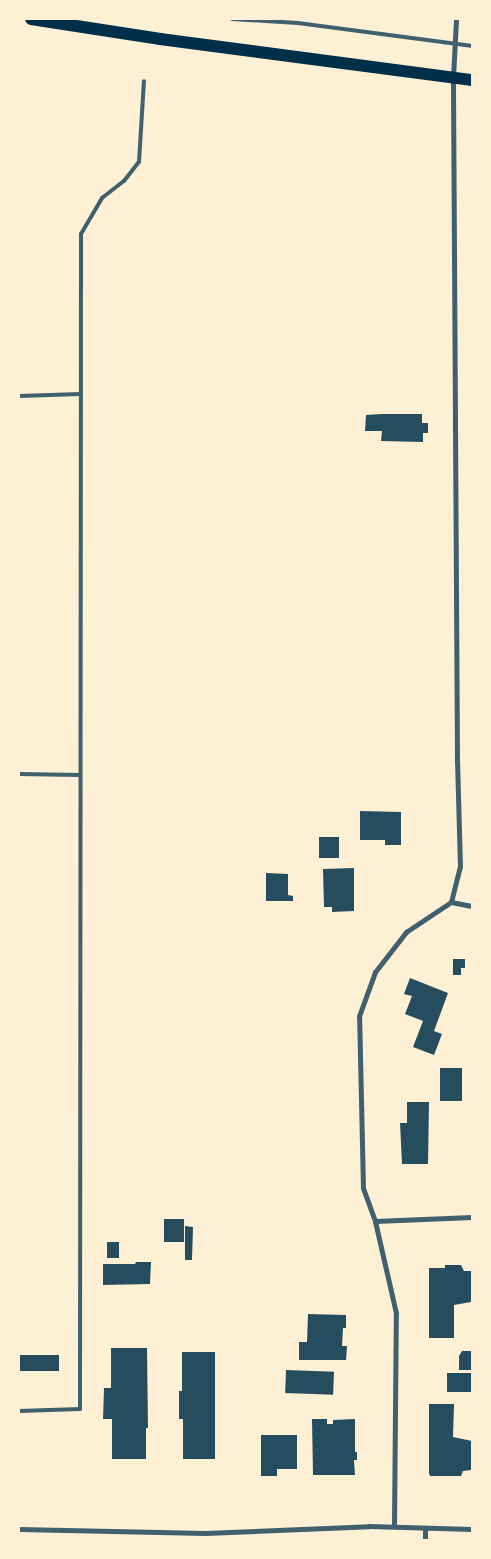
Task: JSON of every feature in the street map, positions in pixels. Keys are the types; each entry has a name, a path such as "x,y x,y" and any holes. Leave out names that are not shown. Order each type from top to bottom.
{"main road":[{"path":"31,19 160,39 472,80"}],"street":[{"path":"394,1526 396,1313 376,1221 363,1188 359,1016 375,972 406,932 451,902 460,867 457,760 453,77 456,19"},
{"path":"451,902 472,906"},
{"path":"376,1221 472,1217"},
{"path":"19,1529 205,1533 394,1526 425,1529 472,1529"},
{"path":"425,1529 425,1540"}],"lane":[{"path":"232,19 298,23 472,46"},
{"path":"286,19 298,23"},
{"path":"19,1411 80,1409 81,234 102,198 124,182 139,162 144,81"},
{"path":"19,396 81,394"},
{"path":"19,774 80,775"}],"building":[{"path":"422,414 422,423 428,423 428,433 423,433 423,442 381,441 382,431 365,431 366,415"},
{"path":"360,811 401,812 401,845 385,845 385,840 360,840"},
{"path":"319,837 339,837 339,858 319,858"},
{"path":"354,868 354,911 332,912 332,907 324,907 323,869"},
{"path":"266,873 288,874 288,895 293,896 293,901 266,901"},
{"path":"453,959 465,959 465,968 461,968 461,975 453,975"},
{"path":"410,978 448,993 434,1031 442,1034 434,1055 413,1047 423,1021 405,1014 412,996 404,994"},
{"path":"440,1068 462,1068 462,1101 440,1101"},
{"path":"407,1102 429,1102 428,1164 402,1164 400,1123 407,1123"},
{"path":"164,1219 184,1219 184,1242 164,1242"},
{"path":"185,1226 193,1227 192,1260 185,1260"},
{"path":"107,1242 119,1242 119,1258 107,1258"},
{"path":"136,1262 151,1262 150,1284 103,1285 103,1264 135,1264"},
{"path":"445,1265 461,1265 464,1271 471,1271 471,1302 454,1305 454,1338 429,1338 429,1268 445,1268"},
{"path":"308,1314 346,1315 346,1328 343,1328 342,1346 347,1346 346,1360 299,1360 299,1342 307,1342"},
{"path":"111,1348 147,1348 148,1428 146,1428 146,1459 112,1459 112,1419 103,1419 104,1388 111,1388"},
{"path":"462,1351 472,1351 472,1370 459,1370 459,1356"},
{"path":"182,1352 215,1352 215,1459 183,1459 183,1419 179,1419 179,1391 182,1391"},
{"path":"19,1355 59,1355 59,1371 19,1371"},
{"path":"286,1370 334,1372 333,1395 285,1393"},
{"path":"447,1373 472,1373 472,1392 447,1392"},
{"path":"429,1404 454,1404 453,1437 472,1441 471,1470 463,1471 461,1476 430,1476"},
{"path":"312,1419 327,1419 327,1424 333,1424 333,1420 355,1419 355,1452 357,1452 357,1460 354,1460 355,1475 313,1475"},
{"path":"261,1435 297,1435 297,1469 277,1469 277,1476 261,1476"}]}
